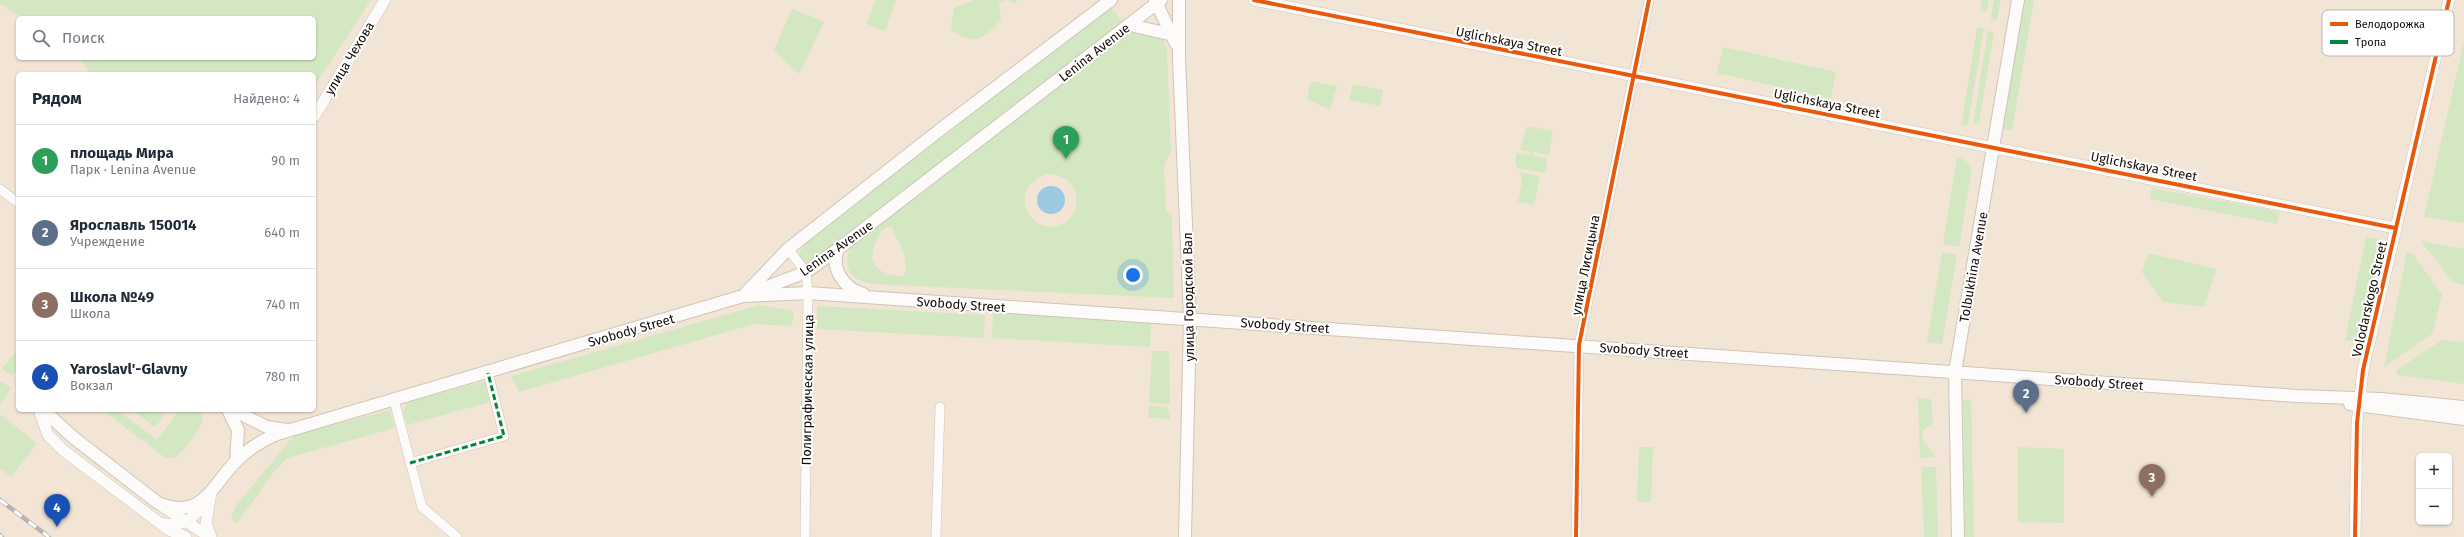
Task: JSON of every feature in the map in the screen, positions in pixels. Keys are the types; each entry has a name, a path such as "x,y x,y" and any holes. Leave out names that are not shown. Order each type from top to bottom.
{"main road":[{"name":"улица Городской Вал","path":"1179,0 1179,58 1190,319 1185,537"},
{"path":"1179,22 1186,0"},
{"name":"Tolbukhina Avenue","path":"1958,537 1955,372 2018,0"},
{"name":"Lenina Avenue","path":"743,296 788,249 947,124 1110,1"},
{"name":"улица Городской Вал","path":"1157,1 1173,34 1179,58"},
{"name":"Lenina Avenue","path":"743,296 806,272 1130,25 1157,1"},
{"path":"1130,25 1173,34"},
{"path":"838,249 836,256 836,268 842,280 859,293 876,298"},
{"name":"Svobody Street","path":"158,503 173,508 186,507 196,504 211,494 236,462 261,442 290,430 488,373 743,296 808,293 1579,345 2297,396 2359,402 2464,407"},
{"name":"Svobody Street","path":"2359,402 2464,419"},
{"path":"45,412 74,438 158,503"},
{"path":"229,412 238,430 236,462"},
{"path":"237,412 267,427 290,430"}],"street":[{"name":"улица Чехова","path":"316,113 384,0"},
{"name":"Uglichskaya Street","path":"1254,0 2395,228"},
{"name":"улица Лисицына","path":"1576,537 1579,345 1632,75 1649,0"},
{"name":"Volodarskogo Street","path":"2447,10 2449,0"},
{"name":"Volodarskogo Street","path":"2355,537 2359,402 2363,370 2436,56"},
{"path":"0,189 16,201"},
{"path":"788,249 806,272"},
{"name":"Полиграфическая улица","path":"805,537 808,293 806,272"},
{"path":"410,464 504,436 488,373"},
{"path":"394,400 422,507 457,537"},
{"path":"936,537 940,407"},
{"path":"40,412 48,435 64,452 169,530 186,537"},
{"path":"159,522 175,525 187,522 194,517 211,494"},
{"path":"211,494 206,523 211,537"},
{"path":"158,503 211,537"}],"green space":[{"path":"0,0 371,0 316,84 316,72 88,72 82,60 316,60 316,16 20,16 0,4"},
{"path":"875,0 896,0 885,31 867,24"},
{"path":"974,0 1007,0 999,3 1001,20 983,36 972,39 959,35 951,30 954,8"},
{"path":"1007,0 1017,0 1016,4"},
{"path":"1982,0 1989,0 1987,11 1980,11"},
{"path":"1994,0 2001,0 1997,20 1990,22"},
{"path":"2024,0 2034,0 2012,131 2002,128"},
{"path":"1111,7 1123,23 812,262 803,262 798,255 805,243"},
{"path":"792,9 824,22 799,74 774,50"},
{"path":"1977,28 1984,28 1968,124 1961,126"},
{"path":"1137,30 1163,37 1167,52 1171,152 1164,165 1166,211 1172,217 1174,298 873,284 854,277 848,268 850,248 1127,34","holes":["1049,174 1063,178 1072,185 1076,195 1076,206 1072,216 1064,223 1054,227 1042,225 1035,221 1028,213 1025,204 1026,192 1029,187 1038,178","891,226 905,257 906,270 904,276 889,274 881,271 872,259 874,246 881,231"]},
{"path":"1988,30 1994,33 1979,123 1973,124"},
{"path":"2464,41 2464,223 2424,217"},
{"path":"1723,47 1836,72 1831,99 1717,73"},
{"path":"1311,81 1337,86 1330,110 1307,99"},
{"path":"1353,84 1383,90 1380,106 1349,100"},
{"path":"1527,126 1553,131 1549,155 1533,152 1532,155 1547,158 1545,173 1517,168 1515,162 1517,153 1529,155 1530,151 1520,150"},
{"path":"1957,157 1965,160 1972,167 1959,247 1943,244"},
{"path":"1520,172 1540,176 1534,205 1518,202 1522,182"},
{"path":"2152,188 2280,212 2277,224 2150,199"},
{"path":"2366,237 2383,240 2359,342 2345,340"},
{"path":"2421,241 2464,249 2464,285 2452,282"},
{"path":"1942,252 1957,255 1942,344 1927,342"},
{"path":"2407,252 2412,253 2442,294 2432,334 2384,367"},
{"path":"2148,253 2216,269 2204,307 2163,302 2142,272"},
{"path":"759,305 794,311 792,326 754,324 519,392 511,376"},
{"path":"817,306 985,315 984,338 817,329"},
{"path":"993,312 1151,323 1150,347 992,338"},
{"path":"2442,340 2464,342 2464,384 2396,375 2397,370"},
{"path":"16,351 16,371 11,376 2,368"},
{"path":"1152,351 1169,351 1170,404 1149,403"},
{"path":"0,381 11,388 0,405"},
{"path":"485,381 490,402 407,425 403,412 407,402"},
{"path":"1918,398 1931,399 1933,423 1922,431 1923,441 1935,457 1920,458"},
{"path":"1971,399 1974,537 1965,537 1963,400"},
{"path":"1149,406 1167,407 1171,420 1148,417"},
{"path":"390,410 395,428 287,458 273,473 236,524 231,518 235,507 294,435"},
{"path":"105,412 120,412 157,440 177,413 176,412 201,412 203,419 202,423 187,446 175,457 169,458 163,456"},
{"path":"135,412 161,412 165,415 155,427"},
{"path":"0,414 37,444 11,477 0,468"},
{"path":"1639,447 1653,447 1651,502 1637,502"},
{"path":"2018,447 2064,449 2064,523 2018,522"},
{"path":"1921,467 1936,467 1938,537 1924,537"}],"water":[{"path":"1051,186 1061,190 1065,200 1061,210 1051,214 1041,210 1037,200 1041,190"}],"railway":[{"path":"0,500 49,537"}],"marked path":[{"path":"410,463 504,436 488,373"}],"cycle path":[{"path":"1254,0 2395,228"},
{"path":"1576,537 1579,345 1649,0"},
{"path":"2447,10 2449,0"},
{"path":"2355,537 2357,423 2363,370 2436,56"}],"place":[{"name":"площадь Мира","path":"1066,159"},
{"name":"Ярославль 150014","path":"2026,413"},
{"name":"Школа №49","path":"2152,497"},
{"name":"Yaroslavl'-Glavny","path":"57,527"}]}
